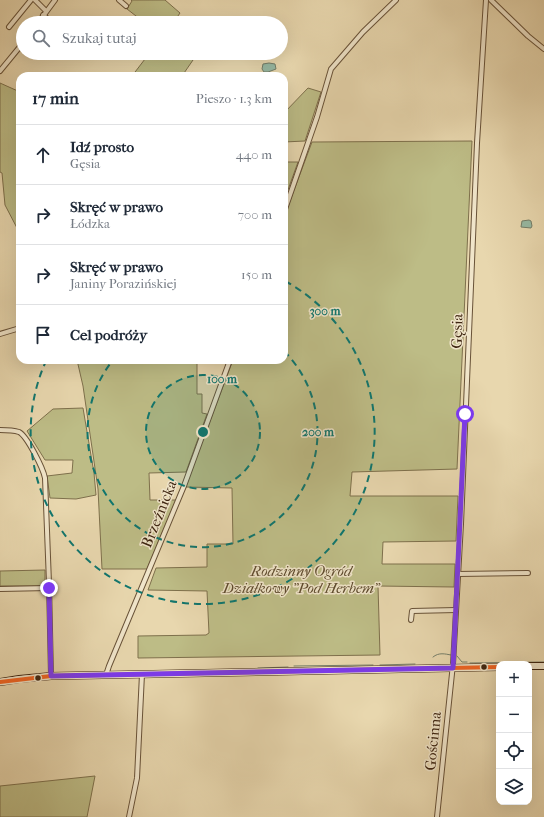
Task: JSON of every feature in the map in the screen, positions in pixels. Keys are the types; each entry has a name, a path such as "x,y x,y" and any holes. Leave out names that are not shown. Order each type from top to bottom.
{"main road":[{"path":"0,682 51,676 453,666 496,667"},
{"path":"532,666 544,666"}],"street":[{"path":"17,16 31,0"},
{"path":"35,0 46,11"},
{"path":"43,15 55,0"},
{"path":"119,0 126,6"},
{"path":"288,200 317,117 331,69 363,32 396,0"},
{"name":"Gęsia","path":"453,666 476,150 486,0"},
{"path":"491,0 528,36 544,49"},
{"path":"8,27 16,18"},
{"path":"1,69 16,52"},
{"path":"0,334 16,329"},
{"name":"Brzeźnicka","path":"106,675 108,666 184,486 229,364"},
{"path":"0,430 19,432 25,437 40,462 45,478 51,676"},
{"path":"458,574 528,573"},
{"path":"0,589 49,588"},
{"path":"412,620 412,611 456,610"},
{"name":"Gościnna","path":"437,817 453,666"},
{"path":"129,817 137,778 142,674"}],"green space":[{"path":"131,0 165,0 180,13 178,16 136,16 127,9 132,1"},
{"path":"144,60 193,60 185,72 135,72"},
{"path":"0,83 16,90 16,226 5,205 2,173 0,172"},
{"path":"308,88 321,92 305,141 288,142 288,109"},
{"name":"Rodzinny Ogród Działkowy \"Pod Herbem\"","path":"472,141 457,469 352,472 350,496 458,496 456,541 383,542 382,564 455,564 454,587 378,586 380,655 138,658 138,636 206,635 209,633 207,591 148,590 156,568 207,567 207,544 233,544 232,488 185,487 231,364 288,364 288,206 312,142"},
{"path":"288,162 298,162 288,190"},
{"path":"78,364 197,364 197,394 202,394 202,413 207,414 186,472 149,473 150,500 176,500 147,569 102,569 98,489 83,386"},
{"path":"83,408 94,473 96,495 76,499 50,498 47,476 72,473 73,460 45,460 27,431 53,409"},
{"path":"45,570 45,586 0,586 0,571"},
{"path":"95,776 87,817 0,817 0,786"}],"shaded area":[{"path":"263,64 275,64 276,69 264,72 262,69"},
{"path":"522,221 531,221 531,228 521,227"}],"waterway":[{"path":"433,657 440,654 451,655"},
{"path":"457,656 462,662 467,662"},
{"path":"470,663 544,662"},
{"path":"380,665 415,664"},
{"path":"294,666 373,665"},
{"path":"258,668 288,667"}],"transit line":[{"path":"0,682 51,676 496,667"}],"route":[{"path":"49,588 51,676 453,668 465,414"}]}
